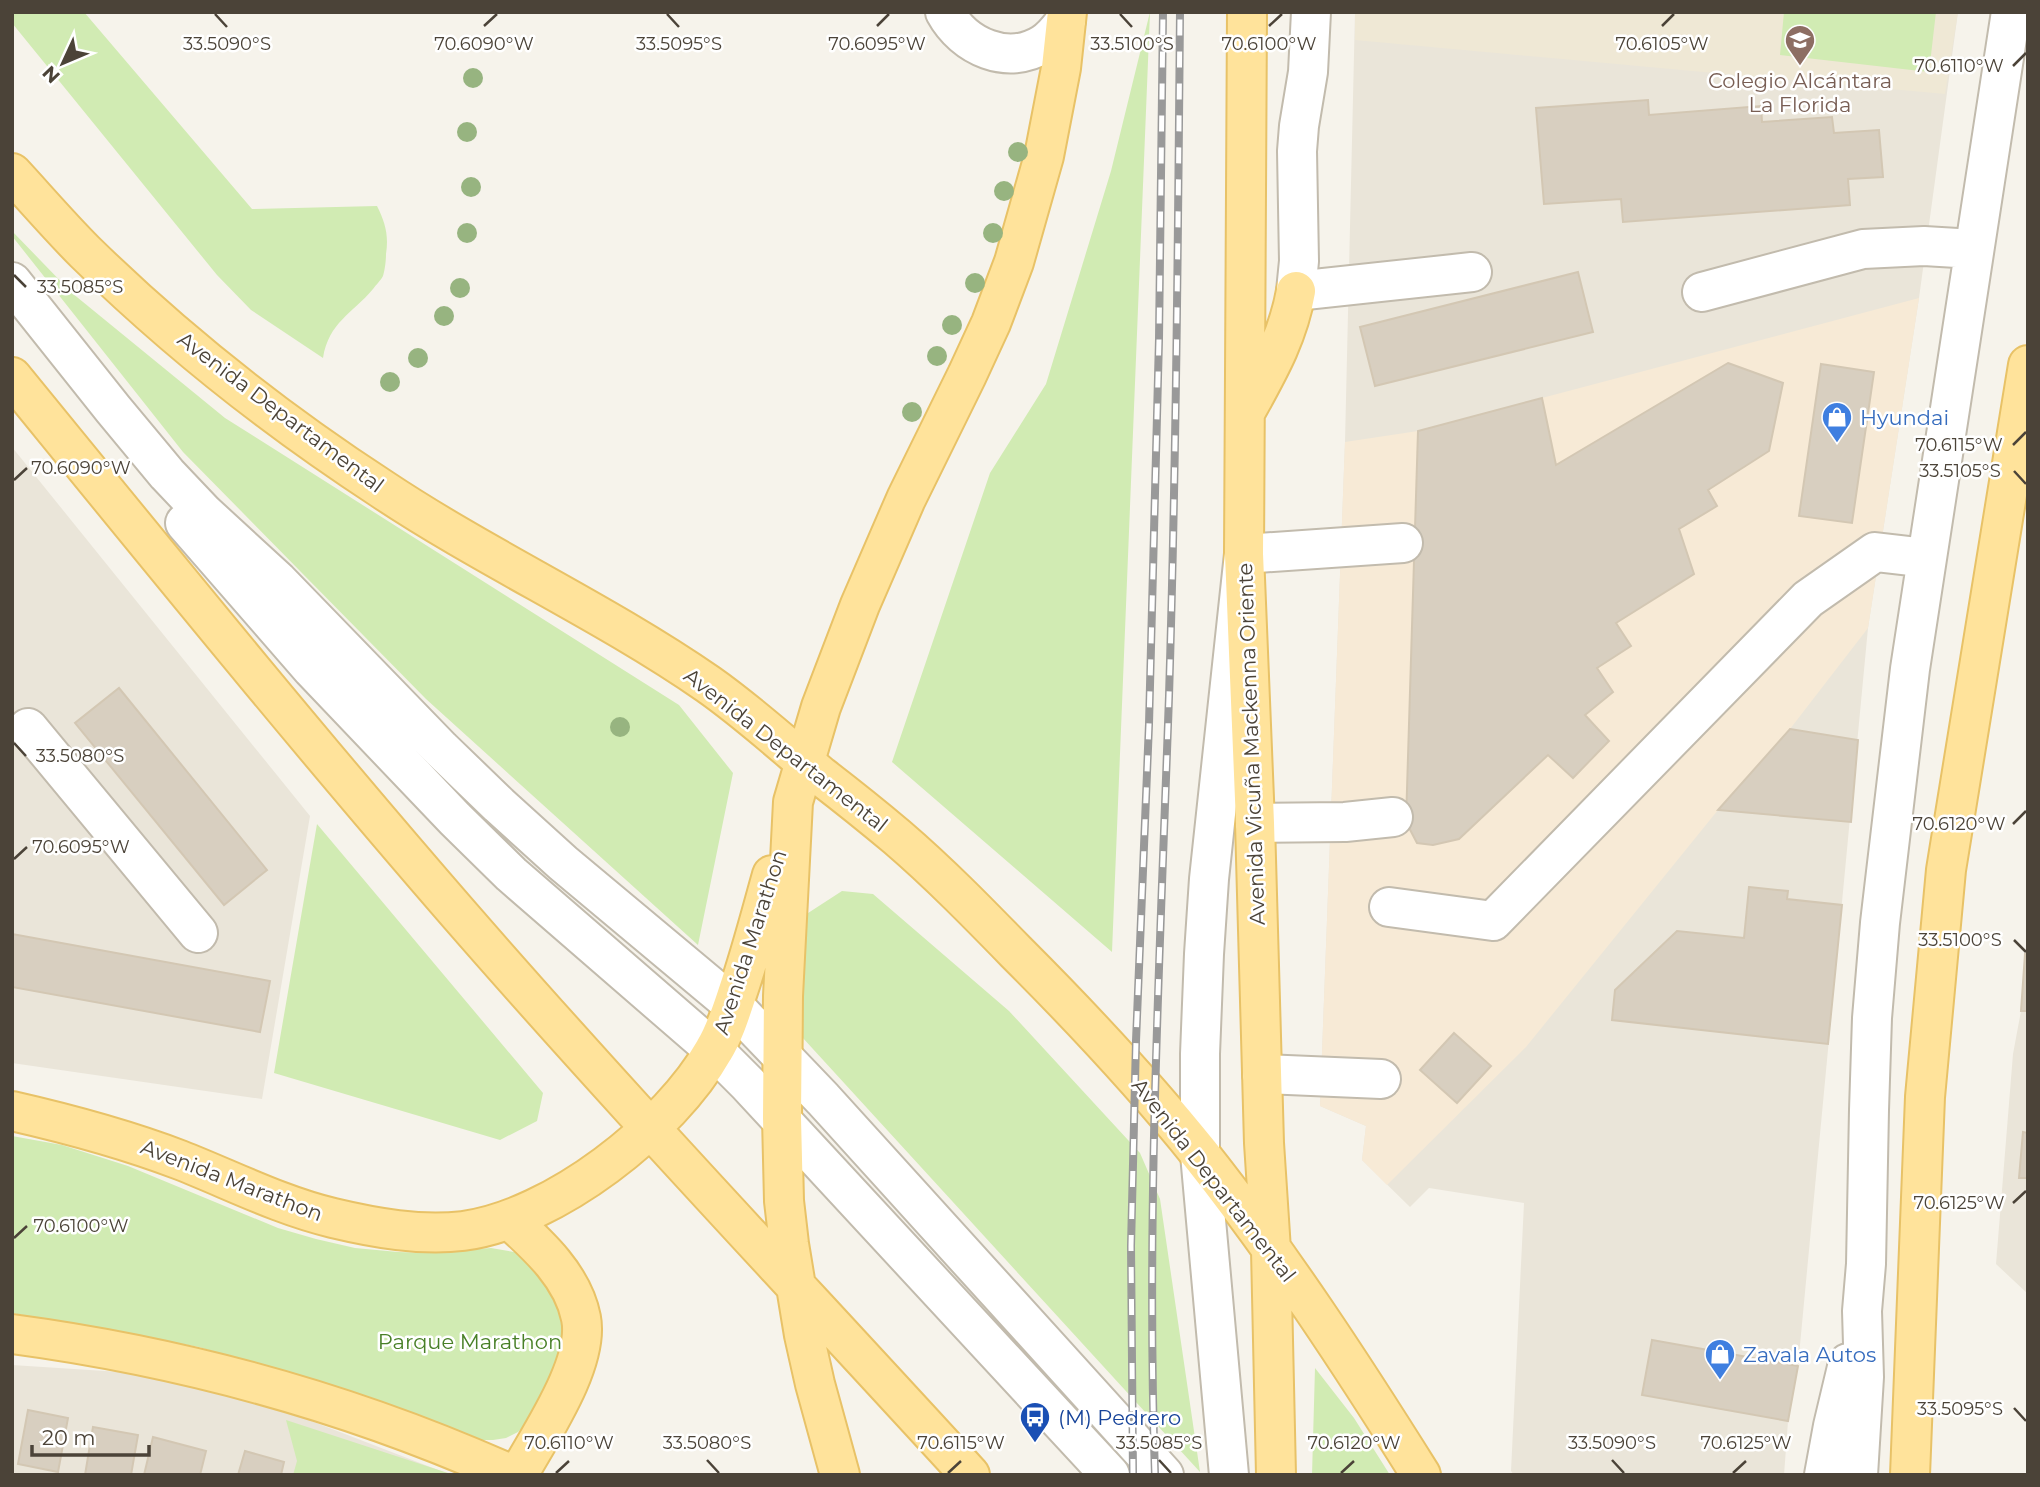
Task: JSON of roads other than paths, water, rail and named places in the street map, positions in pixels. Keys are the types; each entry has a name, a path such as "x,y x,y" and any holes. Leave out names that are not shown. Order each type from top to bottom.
{"main road":[{"name":"Avenida Vicuña Mackenna Oriente","path":"1247,12 1244,554 1264,1143 1271,1250 1276,1475"},
{"path":"840,1475 815,1384 789,1244 785,1201 782,1055 793,802 821,708 881,555 967,375 1014,262 1044,156 1061,68 1066,16"},
{"name":"Avenida Departamental","path":"12,173 85,251 158,319 235,383 314,443 454,534 614,625 708,684 898,838 969,904 1146,1088 1200,1154 1331,1333 1421,1475"},
{"path":"1243,416 1283,340 1296,291"},
{"path":"1910,1475 1925,1097 1937,960 1947,870 2017,496 2028,365"},
{"path":"12,377 191,598 468,924 650,1129 970,1475"},
{"name":"Avenida Marathon","path":"12,1111 133,1143 288,1205 332,1218 385,1229 439,1233 510,1220 594,1174 650,1129 699,1074 724,1031 748,962 793,802"},
{"path":"510,1220 533,1240 553,1263 568,1284 581,1319 578,1359 519,1475"},
{"path":"12,1334 193,1368 274,1389 433,1440 512,1475"}],"street":[{"path":"945,12 962,35 986,49 1003,54 1014,54 1041,45 1052,37 1066,16"},
{"path":"1311,12 1308,72 1297,151 1299,261 1296,291 1472,272"},
{"path":"1858,1475 1864,1377 1862,1311 1866,1264 1872,1018 1896,774 2011,12"},
{"path":"1703,292 1863,249 1924,246 1974,249"},
{"path":"12,282 167,474 204,513 278,581 499,805 562,863 733,1005 782,1055 1164,1475"},
{"path":"12,314 153,488 374,736 511,874 714,1050 782,1118 1110,1475"},
{"path":"1229,1475 1200,1154 1200,1054 1209,879 1244,554 1403,543"},
{"path":"1389,907 1493,921 1808,599 1875,552 1927,558"},
{"path":"28,728 198,933"},
{"path":"1255,823 1345,822 1393,817"},
{"path":"1262,1074 1381,1079"},
{"path":"1824,1475 1835,1414 1862,1311"}],"railway":[{"path":"1133,1475 1131,1246 1159,339 1163,12"},
{"path":"1155,1475 1153,1183 1173,525 1180,12"}],"place":[{"name":"Colegio Alcántara La Florida","path":"1800,67"},
{"name":"Hyundai","path":"1837,444"},
{"name":"Zavala Autos","path":"1720,1381"},
{"name":"(M) Pedrero","path":"1035,1444"}],"park label":[{"name":"Parque Marathon","path":"470,1341"}]}
